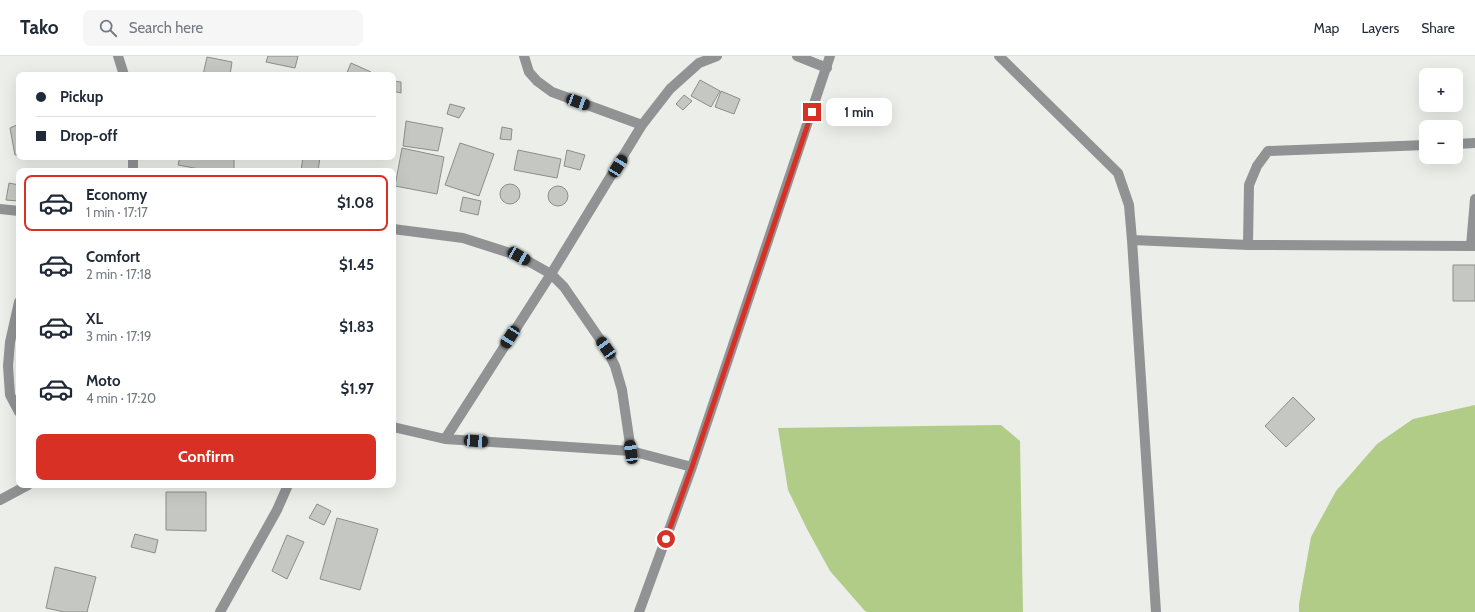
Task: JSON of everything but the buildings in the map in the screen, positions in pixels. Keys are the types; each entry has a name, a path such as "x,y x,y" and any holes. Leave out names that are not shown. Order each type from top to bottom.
{"street":[{"path":"118,56 123,72"},
{"path":"524,56 529,72 536,81 552,92 642,125"},
{"path":"445,439 551,274 642,125 676,84 699,63 717,56"},
{"path":"797,56 827,68"},
{"path":"639,612 692,467 830,56"},
{"path":"999,56 1118,173 1129,205 1156,612"},
{"path":"1463,144 1475,143"},
{"path":"1248,245 1249,184 1256,166 1268,151 1419,145"},
{"path":"1132,240 1248,245 1473,246 1475,199"},
{"path":"0,209 16,211"},
{"path":"396,229 463,238 519,256 551,274 564,287 606,348 615,366 622,390 631,452"},
{"path":"16,315 10,342 8,366 10,395 16,406"},
{"path":"396,428 445,439 631,452 692,467"},
{"path":"0,500 22,488"},
{"path":"220,612 277,510 287,488"}],"green space":[{"path":"1475,405 1475,612 1299,612 1299,604 1311,537 1336,491 1377,444 1413,419"},
{"path":"1001,425 1020,441 1023,612 865,611 830,571 788,490 778,428"}],"route":[{"path":"666,539 692,467 812,112"}]}
